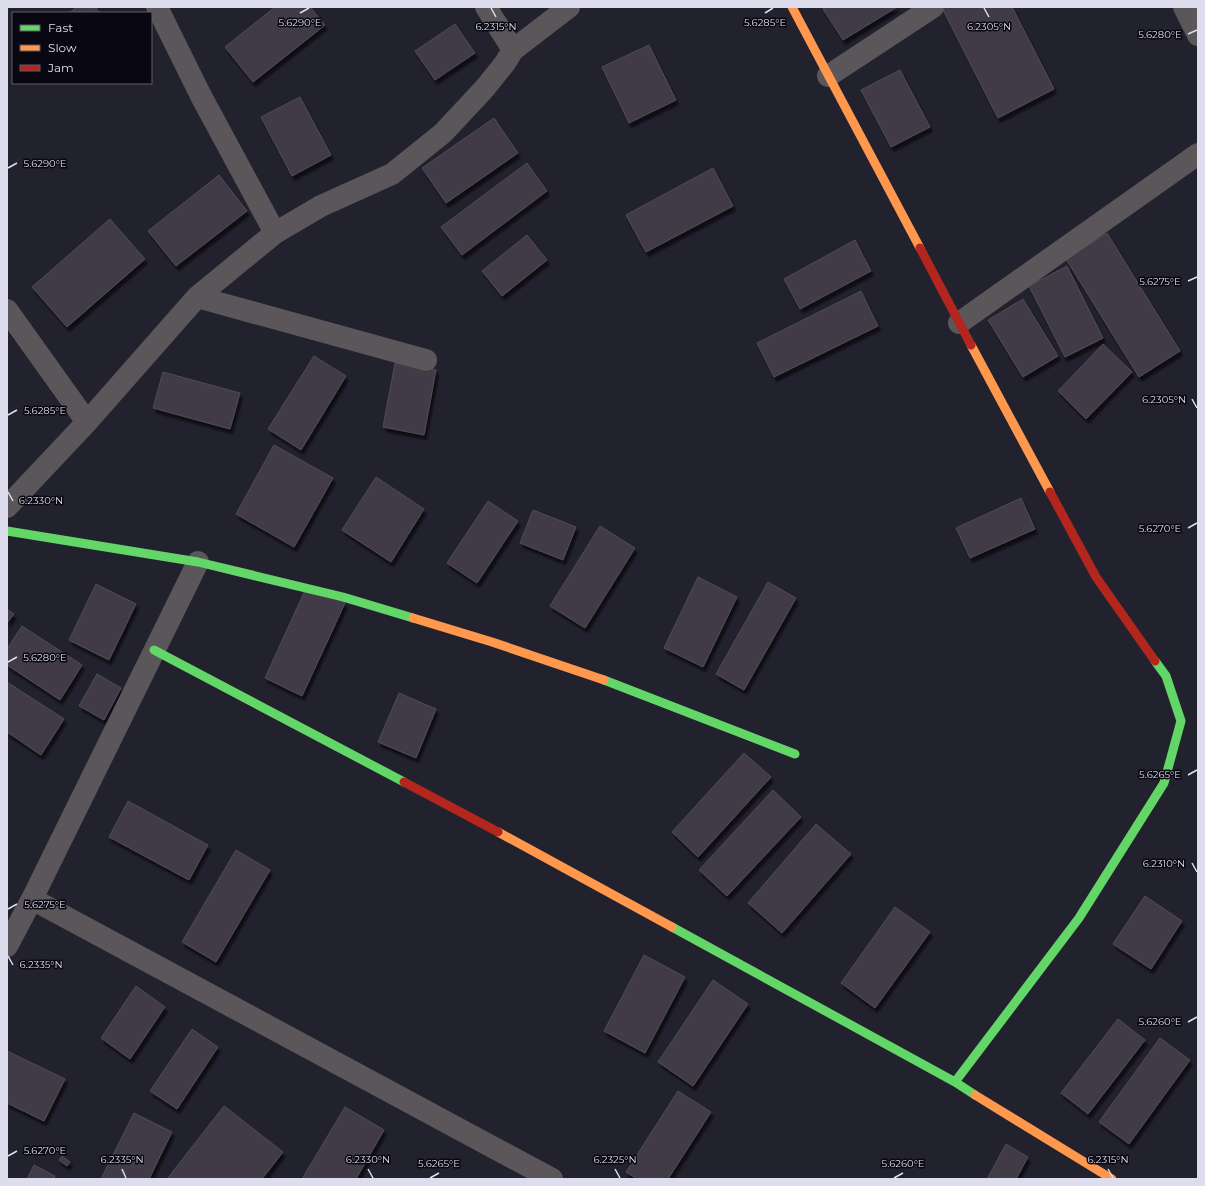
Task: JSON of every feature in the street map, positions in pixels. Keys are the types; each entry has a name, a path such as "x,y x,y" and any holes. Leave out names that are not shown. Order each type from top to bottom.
{"street":[{"path":"157,7 201,96 275,233"},
{"path":"486,7 513,50"},
{"path":"7,507 87,422 197,297 275,233 320,206 392,174 443,132 485,88 505,63 513,50 569,7"},
{"path":"792,7 959,323 1096,576 1166,676 1181,721 1164,783 1160,790 1079,918 955,1082"},
{"path":"828,76 933,7"},
{"path":"1184,7 1198,35"},
{"path":"959,323 1198,154"},
{"path":"197,297 426,360"},
{"path":"7,310 87,422"},
{"path":"7,531 198,562 343,597 492,642 624,688 795,754"},
{"path":"7,946 32,899 198,562"},
{"path":"154,650 463,813 955,1082 1112,1179"},
{"path":"32,899 552,1179"}],"building":[{"path":"77,7 95,7 99,12 70,12"},
{"path":"275,7 310,7 325,25 253,82 225,47"},
{"path":"827,7 897,7 843,40 823,9"},
{"path":"1012,7 1054,89 998,118 942,8"},
{"path":"455,24 475,53 435,80 415,51"},
{"path":"649,45 676,100 629,123 602,67"},
{"path":"900,70 930,127 891,147 861,90"},
{"path":"300,97 331,155 292,176 261,117"},
{"path":"494,118 518,153 446,203 422,168"},
{"path":"527,163 547,191 462,255 441,227"},
{"path":"713,168 733,206 646,252 626,215"},
{"path":"219,175 247,211 176,266 148,231"},
{"path":"110,219 145,259 67,327 32,287"},
{"path":"1107,233 1180,351 1139,377 1066,259"},
{"path":"527,235 547,260 502,296 482,271"},
{"path":"855,240 871,271 800,309 784,279"},
{"path":"1067,266 1103,338 1065,357 1029,286"},
{"path":"861,291 878,326 774,377 757,343"},
{"path":"1023,299 1058,356 1023,377 988,320"},
{"path":"1103,344 1132,372 1086,419 1058,391"},
{"path":"314,356 346,376 301,450 268,429"},
{"path":"395,363 436,370 424,435 383,427"},
{"path":"163,372 240,393 230,429 153,408"},
{"path":"274,445 333,478 294,547 236,514"},
{"path":"376,477 424,509 391,562 342,530"},
{"path":"1021,498 1035,529 970,558 956,528"},
{"path":"488,501 518,521 477,583 447,563"},
{"path":"533,510 576,527 563,560 520,543"},
{"path":"600,526 635,548 585,628 550,606"},
{"path":"698,577 737,597 703,667 664,648"},
{"path":"768,582 796,598 744,690 716,674"},
{"path":"96,584 136,604 109,660 69,640"},
{"path":"307,586 345,603 302,696 265,678"},
{"path":"7,609 14,614 7,623"},
{"path":"22,626 82,665 60,700 7,665 7,649"},
{"path":"97,674 121,688 104,720 79,706"},
{"path":"7,682 64,719 41,755 7,732"},
{"path":"399,693 436,709 416,758 378,742"},
{"path":"744,753 771,777 698,857 672,832"},
{"path":"773,790 801,817 727,896 699,870"},
{"path":"128,801 208,845 189,880 109,837"},
{"path":"816,824 851,854 782,933 748,903"},
{"path":"236,850 270,870 216,962 182,942"},
{"path":"1145,896 1182,921 1151,969 1113,944"},
{"path":"895,907 930,932 875,1008 841,983"},
{"path":"644,955 685,977 645,1053 604,1031"},
{"path":"713,980 748,1004 693,1086 658,1062"},
{"path":"136,986 165,1007 130,1059 101,1038"},
{"path":"1118,1019 1145,1040 1088,1114 1061,1093"},
{"path":"192,1029 218,1047 177,1109 150,1091"},
{"path":"1160,1038 1190,1060 1129,1144 1099,1122"},
{"path":"7,1051 65,1079 44,1121 7,1103"},
{"path":"678,1091 711,1112 668,1179 637,1179 626,1172"},
{"path":"224,1106 283,1152 262,1179 167,1179"},
{"path":"345,1107 384,1130 356,1179 302,1179"},
{"path":"134,1113 172,1132 149,1179 101,1179"},
{"path":"1006,1144 1028,1157 1016,1179 987,1179"},
{"path":"62,1156 70,1162 67,1166 59,1160"},
{"path":"34,1165 55,1176 54,1179 27,1179"}],"traffic: fast":[{"path":"7,531 198,562 343,597 413,618"},
{"path":"154,650 404,782"},
{"path":"975,1095 955,1082 1079,918 1164,783 1181,721 1166,676 1155,661"},
{"path":"604,680 795,754"},
{"path":"672,927 955,1082"}],"traffic: slow":[{"path":"792,7 920,248"},
{"path":"971,345 1050,492"},
{"path":"413,618 492,642 604,680"},
{"path":"498,832 672,927"},
{"path":"975,1095 1112,1179"}],"traffic: jam":[{"path":"920,248 971,345"},
{"path":"1050,492 1096,577 1155,661"},
{"path":"404,782 498,832"}]}
